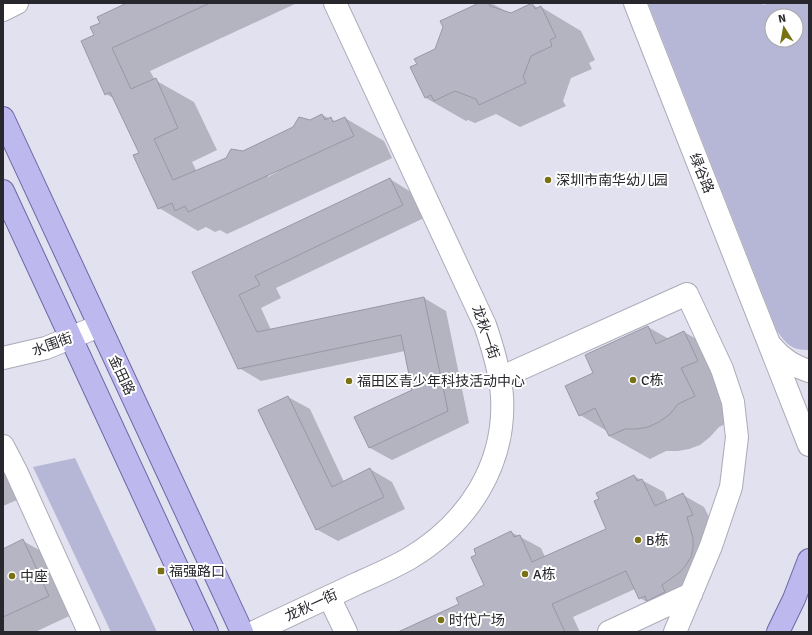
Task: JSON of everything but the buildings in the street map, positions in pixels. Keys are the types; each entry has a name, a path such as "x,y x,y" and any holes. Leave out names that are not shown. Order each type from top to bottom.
{"main road":[{"name":"金田路","path":"3,118 242,632"},
{"path":"3,191 208,632"},
{"path":"778,632 794,599 809,560"}],"street":[{"path":"3,10 18,3"},
{"name":"龙秋一街","path":"254,632 404,561 427,547 442,534 473,501 487,476 496,453 502,417 500,378 491,343 477,305 335,3"},
{"name":"绿谷路","path":"635,3 809,445"},
{"path":"500,378 687,294 722,369 732,402 737,437 731,488 710,546 675,632"},
{"name":"水围街","path":"3,358 39,350 99,326"},
{"name":"绿谷路","path":"769,343 780,356 793,366 809,371"},
{"path":"3,446 16,471 89,632"},
{"path":"608,632 691,594"},
{"path":"325,599 334,632"},
{"path":"325,599 346,632"}],"shaded area":[{"path":"648,3 762,3 763,5 769,3 809,3 809,350 794,348 784,340 777,331"},
{"path":"75,458 157,632 111,632 33,467"}],"place":[{"name":"深圳市南华幼儿园","path":"548,180"},
{"name":"C栋","path":"633,380"},
{"name":"福田区青少年科技活动中心","path":"349,381"},
{"name":"B栋","path":"638,540"},
{"name":"福强路口","path":"161,571"},
{"name":"A栋","path":"525,574"},
{"name":"中座","path":"12,576"},
{"name":"时代广场","path":"441,620"}]}
